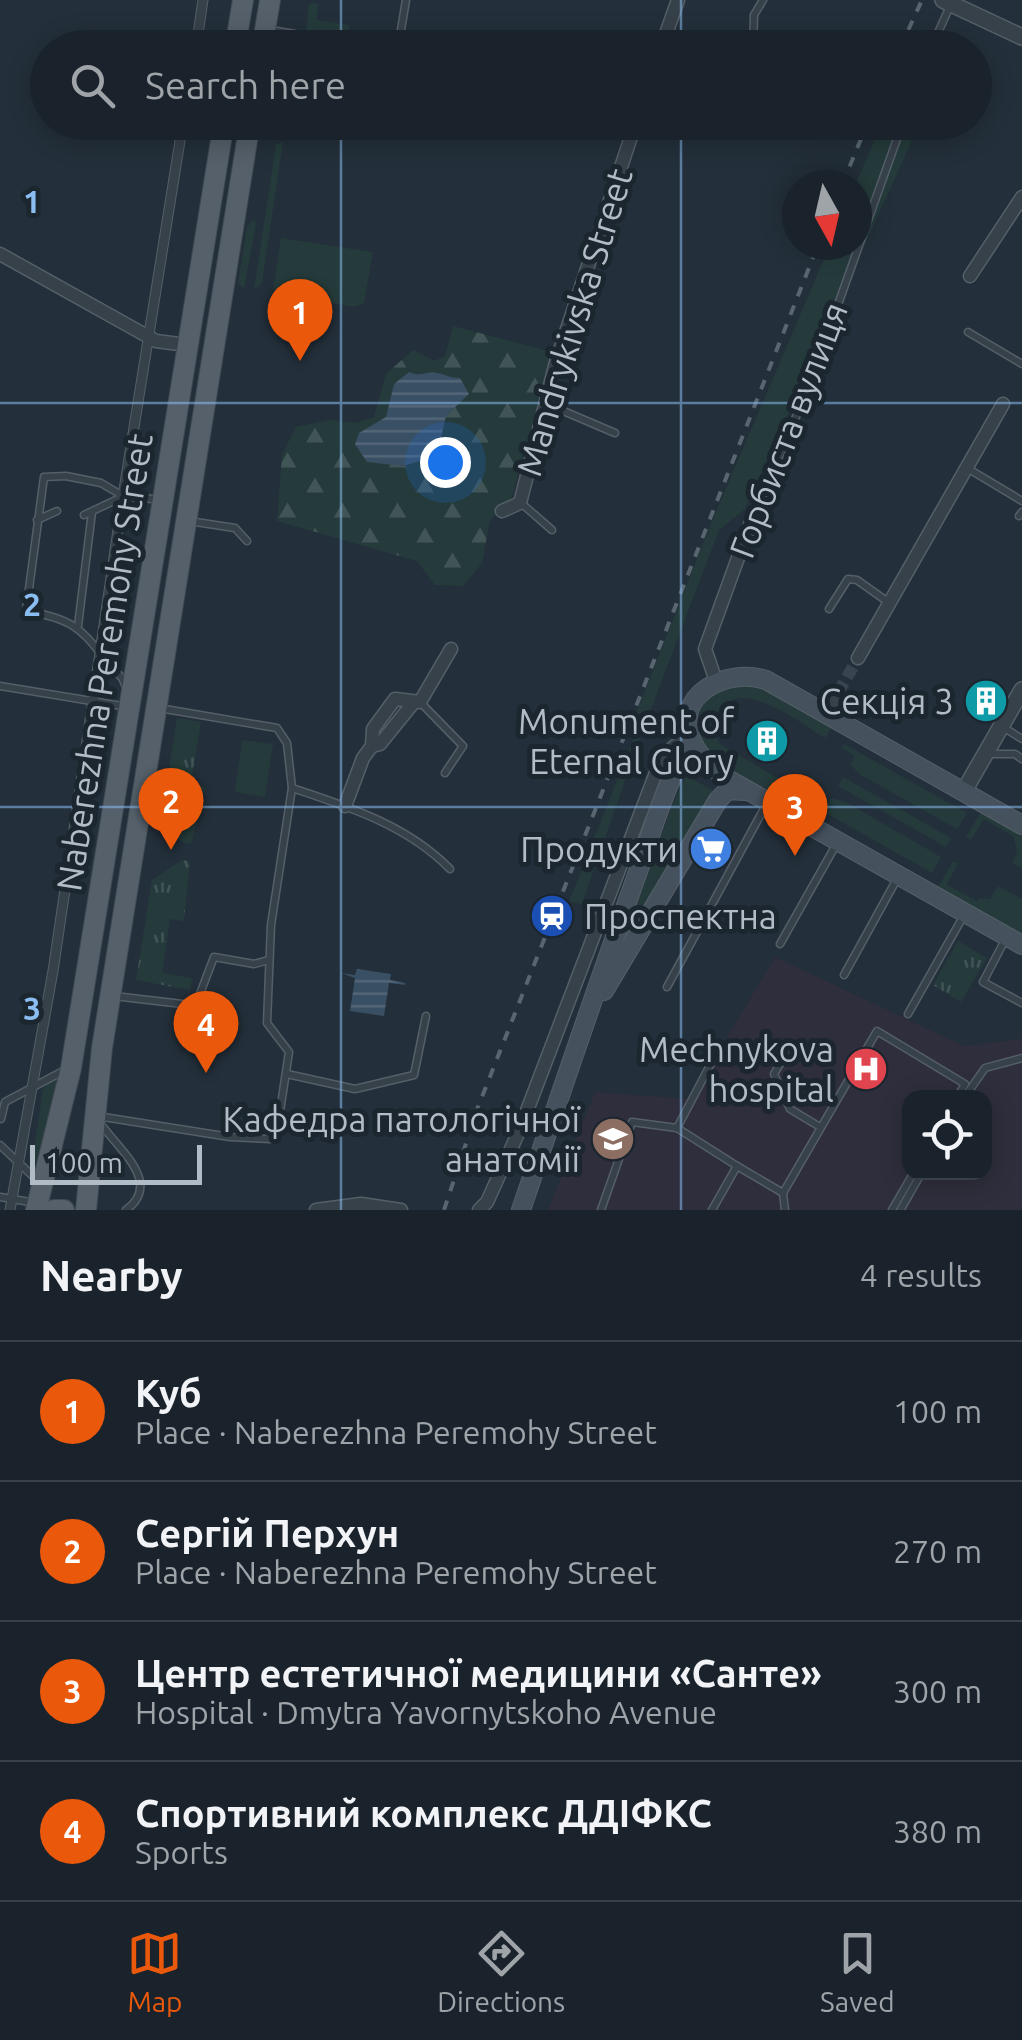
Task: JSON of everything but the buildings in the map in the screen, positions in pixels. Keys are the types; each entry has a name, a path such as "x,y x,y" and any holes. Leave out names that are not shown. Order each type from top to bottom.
{"main road":[{"path":"238,30 243,0"},
{"path":"265,30 270,0"},
{"name":"Naberezhna Peremohy Street","path":"42,1202 71,1068 221,140"},
{"name":"Naberezhna Peremohy Street","path":"86,1210 94,1115 111,996 247,140"},
{"path":"205,234 232,239"},
{"path":"144,616 171,620"},
{"path":"1014,941 749,792 704,760 692,741 688,719 693,702 716,681 754,676 828,713 1022,825"},
{"path":"522,1210 581,1030 673,778 692,741"},
{"path":"581,1030 718,800 728,790 749,792"},
{"path":"42,1202 64,1210"}],"street":[{"path":"199,30 203,0"},
{"path":"667,30 678,0"},
{"path":"947,2 1022,37"},
{"name":"Naberezhna Peremohy Street","path":"11,1204 33,1086 181,140"},
{"name":"Mandrykivska Street","path":"502,511 520,503 546,403 630,140"},
{"path":"970,276 1022,197"},
{"path":"0,254 156,341 187,346"},
{"path":"858,658 1003,404"},
{"name":"Горбиста вулиця","path":"716,681 705,649 751,522"},
{"path":"345,806 363,758 372,746 373,729 395,699 417,702 452,650"},
{"path":"964,791 1022,690"},
{"path":"828,713 838,693"},
{"path":"479,1210 488,1202 520,1129 662,757 676,745 692,741"},
{"path":"316,1210 362,1204 401,1210"}],"lane":[{"path":"401,30 406,0"},
{"path":"754,30 754,16 763,0"},
{"path":"937,30 947,2"},
{"name":"Горбиста вулиця","path":"751,522 809,386 897,140"},
{"path":"968,332 1022,364"},
{"path":"546,403 614,433"},
{"path":"966,467 1022,500"},
{"path":"0,686 94,702 130,702 122,678 78,626 58,616 26,611 44,477 66,476 101,483 123,496 163,500"},
{"path":"78,626 88,514 123,496"},
{"path":"520,503 552,530"},
{"path":"38,520 57,511"},
{"path":"187,521 234,528 247,541"},
{"path":"907,569 921,577"},
{"path":"828,609 848,579 857,580 888,602"},
{"path":"417,702 463,746 446,773"},
{"path":"94,1115 230,1137 271,1139 277,1131 288,1074 289,1052 267,1024 271,925 292,788 287,742 277,728 158,707"},
{"path":"1002,726 1022,738"},
{"path":"986,754 1015,754 1022,759"},
{"path":"292,788 345,806 409,835 450,869"},
{"path":"667,987 768,802"},
{"path":"780,944 838,842"},
{"path":"844,975 898,876"},
{"path":"908,1014 965,914"},
{"path":"1014,941 983,982 1022,1004"},
{"path":"111,996 191,1006 198,999 214,958 254,964 269,960"},
{"path":"288,1074 355,1089 414,1075 426,1016"},
{"path":"786,1210 783,1192 877,1030 965,1084 963,1090"},
{"path":"792,1044 774,1074 790,1109 820,1128"},
{"path":"677,1128 717,1052"},
{"path":"967,1090 985,1068 1022,1058"},
{"path":"1,1119 5,1102 71,1068"},
{"path":"94,1115 139,1170 139,1197 126,1210"},
{"path":"601,1210 632,1122 677,1128 783,1192"},
{"path":"0,1145 20,1163 42,1202 11,1204 0,1197"},
{"path":"712,1210 737,1166"},
{"path":"897,1209 910,1180"},
{"path":"897,1209 917,1180"}],"shaded area":[{"path":"409,372 460,378 469,394 446,416 437,456 403,466 367,462 355,444 359,433 386,417 394,384"},
{"name":"Mechnykova hospital","path":"775,957 964,1046 1022,1039 1022,1210 548,1210 595,1092 690,1099"},
{"path":"357,969 391,974 390,980 405,983 389,983 384,1016 350,1011 355,978 341,973 355,975"}],"green space":[{"path":"309,4 318,4 317,20 349,25 349,30 306,30"},
{"path":"875,140 912,140 872,229 872,170 862,170"},
{"path":"283,142 262,283 254,290 276,144"},
{"path":"255,219 244,289 238,283 247,226"},
{"path":"281,238 373,252 364,303 355,307 276,294 273,289"},
{"path":"824,260 858,260 745,509 719,530 582,904 569,902 634,737 628,734 712,521"},
{"path":"453,326 552,352 511,500 490,520 482,563 463,586 435,585 417,561 277,521 282,455 296,427 330,420 356,423 374,417 386,374 413,350 434,361 445,356","holes":["409,372 438,372 469,394 446,416 437,456 402,466 364,454 356,444 386,417 394,384"]},
{"path":"748,684 769,691 832,727 825,738 770,705 740,698 728,702 718,713 714,729 720,744 798,790 790,802 727,766 702,740 698,725 701,709 709,698 721,690"},
{"path":"177,718 201,722 191,784 205,787 191,844 183,843 161,821"},
{"path":"242,740 273,744 265,797 235,792"},
{"path":"844,744 967,813 957,829 861,775 850,765 855,756 842,748"},
{"path":"686,776 713,790 617,964 672,805"},
{"path":"843,777 951,838 946,847 838,786"},
{"path":"831,798 846,802 941,857 932,873 810,804 813,799 826,807"},
{"path":"982,810 1022,834 1022,868 1012,863 1017,853 1014,837 984,819 971,840 966,837"},
{"path":"182,860 190,861 184,921 170,919 162,973 192,978 190,990 136,980 152,880"},
{"path":"953,861 958,863 947,885 977,901 990,899 998,886 1022,899 1022,937 937,889"},
{"path":"958,941 987,958 961,1002 933,985"},
{"path":"56,1078 57,1092 36,1161 32,1163 44,1083"}],"tunnel":[{"path":"838,693 858,658"}],"railway":[{"path":"908,30 922,0"},
{"path":"848,170 861,140"},
{"path":"444,1210 478,1107 812,260"}],"place":[{"name":"Куб","path":"300,361"},
{"name":"Секція 3","path":"986,701"},
{"name":"Monument of Eternal Glory","path":"767,741"},
{"name":"Продукти","path":"711,849"},
{"name":"Сергій Перхун","path":"171,850"},
{"name":"Центр естетичної медицини «Санте»","path":"795,856"},
{"name":"Проспектна","path":"552,916"},
{"name":"Mechnykova hospital","path":"866,1069"},
{"name":"Спортивний комплекс ДДІФКС","path":"206,1073"},
{"name":"Кафедра патологічної анатомії","path":"613,1139"}]}
